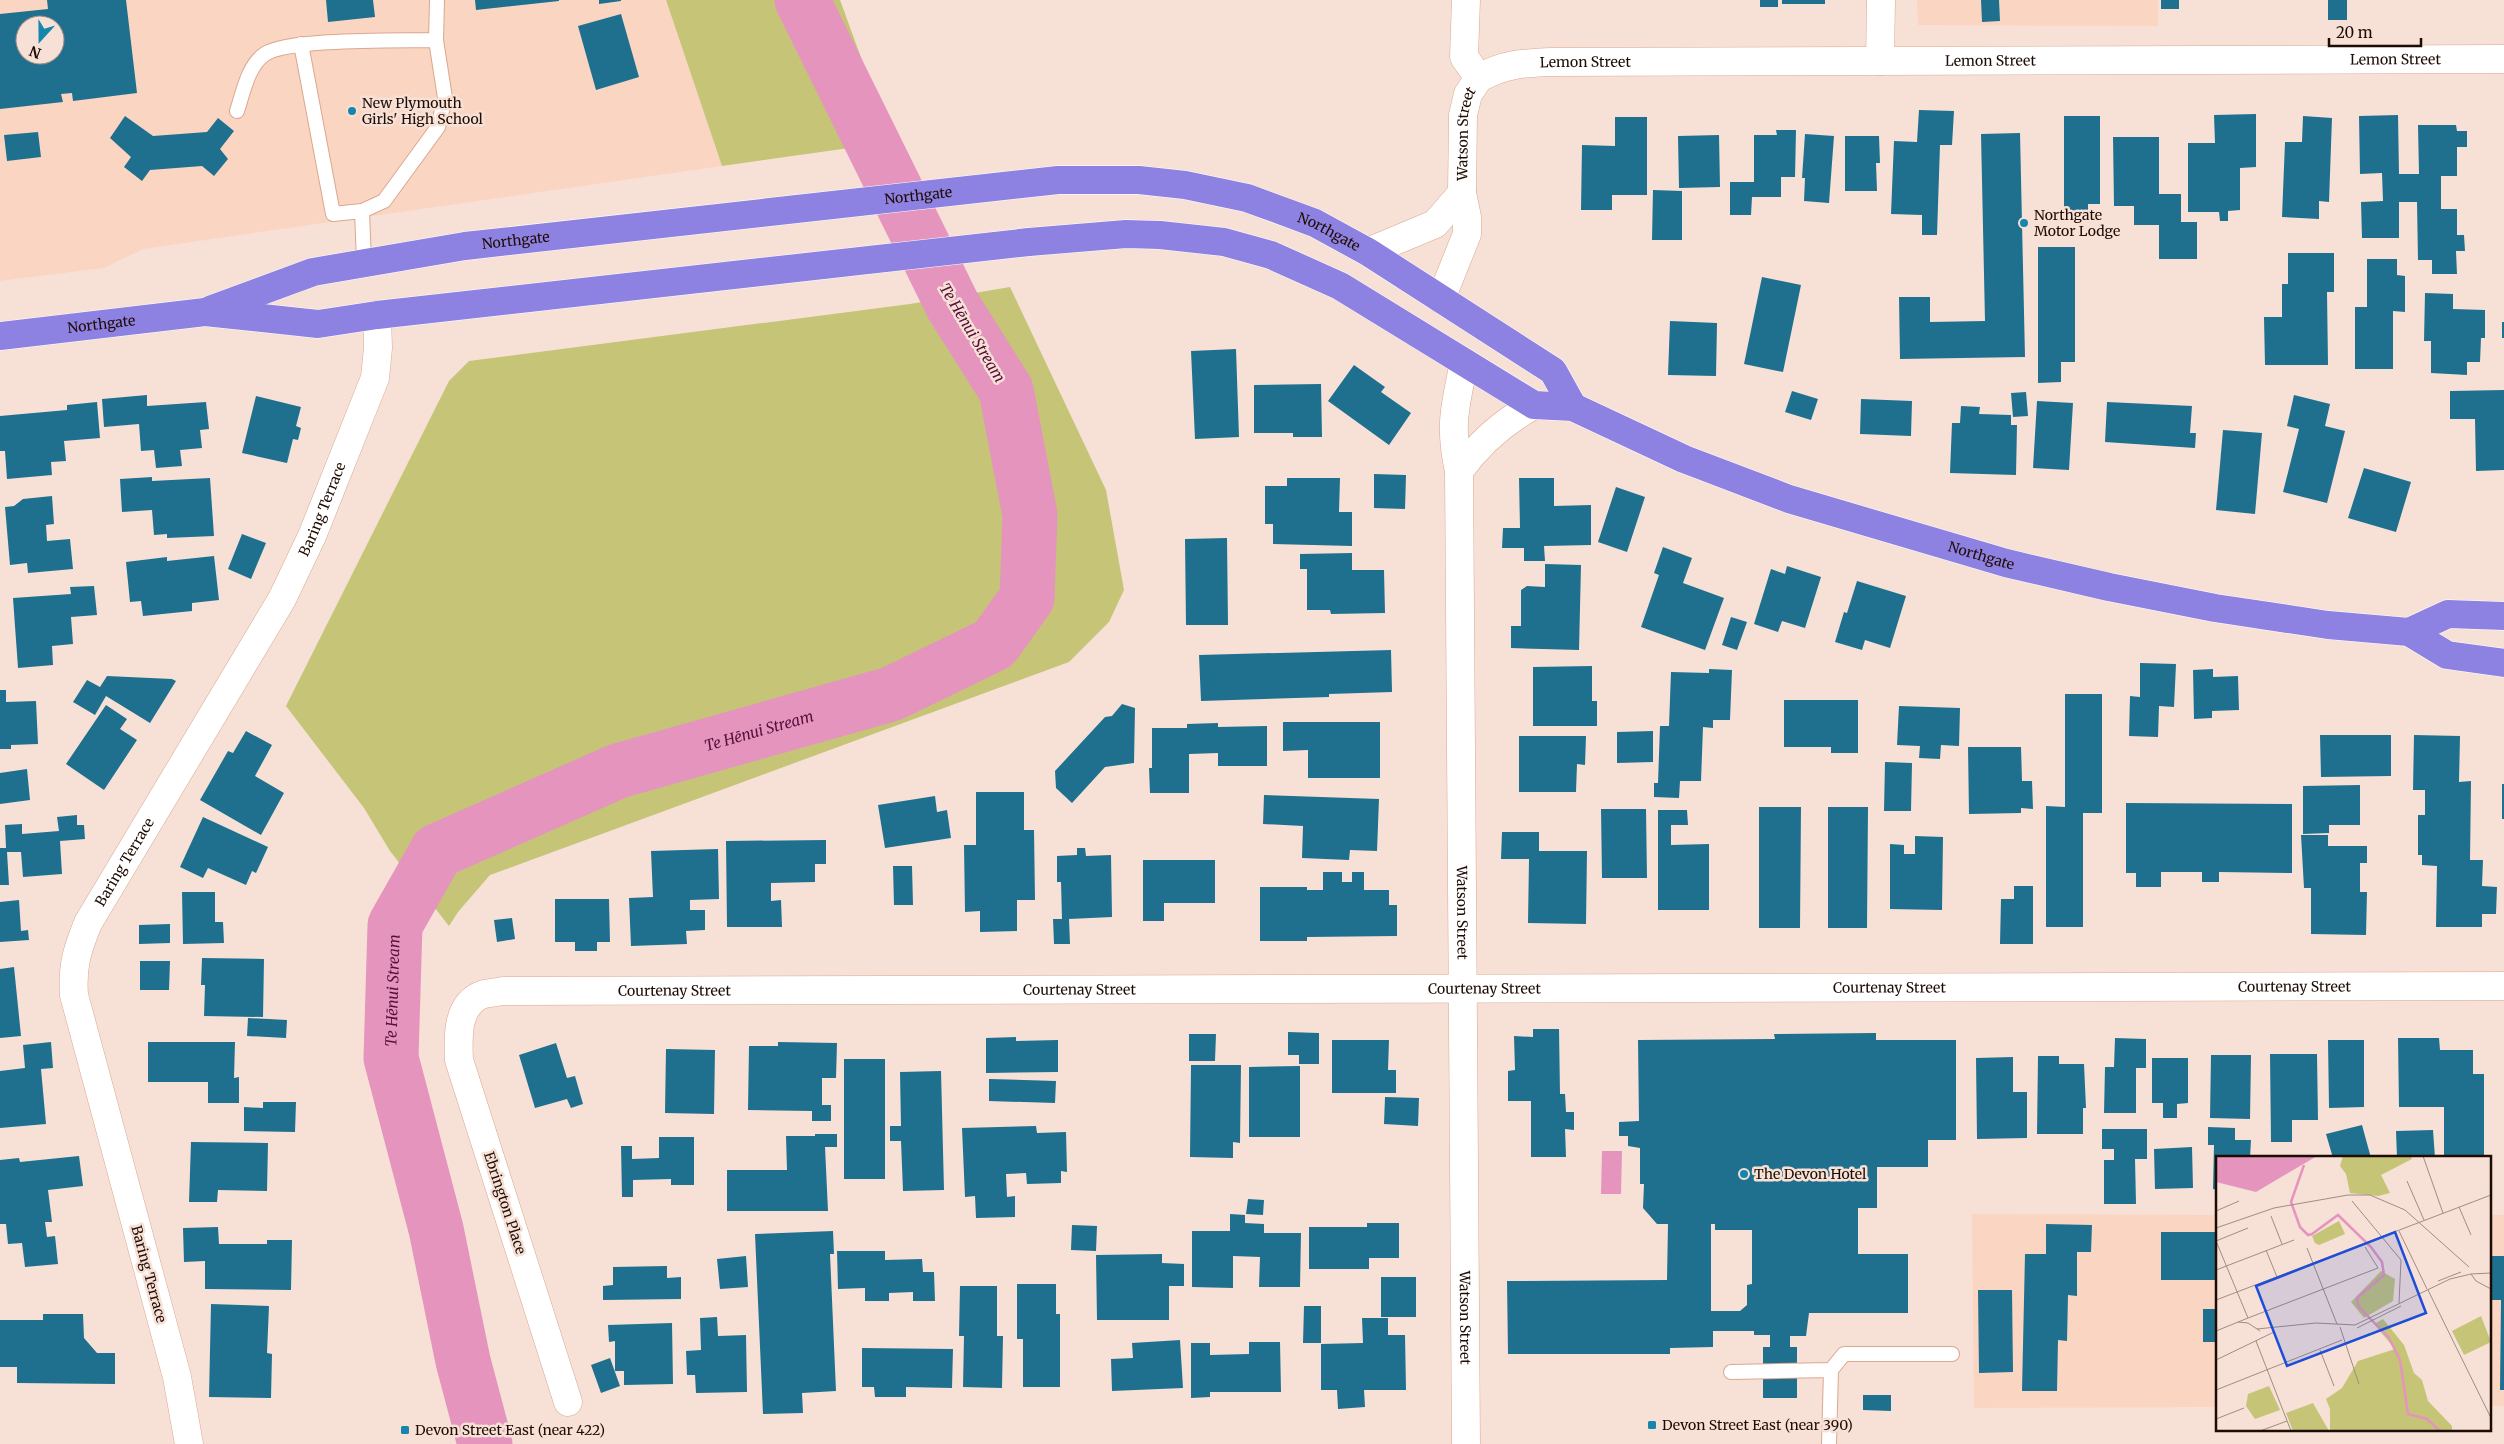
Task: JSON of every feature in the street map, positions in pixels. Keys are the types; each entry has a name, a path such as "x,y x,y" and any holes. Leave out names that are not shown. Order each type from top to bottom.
{"highway":[{"name":"Northgate","path":"205,312 313,272 475,245 768,210 1058,180 1139,180 1185,185 1227,193 1268,204 1308,219 1368,252 1554,372 1573,407"},
{"name":"Northgate","path":"0,336 205,312 318,324 376,315 1029,242 1126,234 1194,238 1246,248 1295,264 1340,286 1534,405 1573,407 1684,460 1789,499 2006,563 2109,587 2215,608 2328,625 2409,632 2447,655 2504,663"},
{"name":"Northgate","path":"2409,632 2448,614 2504,616"}],"street":[{"name":"Watson Street","path":"1368,252 1435,224 1462,193 1463,115 1468,94 1478,78 1464,57 1466,0"},
{"path":"1880,61 1881,0"},
{"name":"Lemon Street","path":"1478,78 1496,68 1517,63 2504,59"},
{"path":"1441,300 1466,234 1467,217 1462,193"},
{"name":"Baring Terrace","path":"189,1444 177,1377 74,995 72,972 77,949 88,923 282,599 312,536 375,378 378,348 376,315"},
{"name":"Watson Street","path":"1464,363 1453,419 1452,438 1459,471 1466,1444"},
{"path":"1459,471 1482,442 1496,429 1534,405"},
{"name":"Courtenay Street","path":"470,1004 482,995 503,991 2504,986"},
{"name":"Ebrington Place","path":"470,1004 458,1027 459,1060 568,1402"}],"lane":[{"path":"301,44 333,214 362,211 384,201 438,127 445,98 436,40 437,0"},
{"path":"237,112 252,70 266,54 301,44 436,40"},
{"path":"362,211 364,262"},
{"path":"1829,1444 1831,1370 1844,1354 1952,1354"},
{"path":"1731,1372 1831,1370"}],"shaded area":[{"name":"New Plymouth Girls' High School","path":"0,0 666,0 722,166 143,249 104,268 0,281"},
{"path":"666,0 840,0 892,142 722,166"},
{"path":"1917,0 2158,0 2158,26 1918,25"},
{"path":"1010,287 1106,490 1124,590 1109,622 1069,662 490,875 458,912 449,926 390,851 364,808 286,706 449,381 469,361 910,304"},
{"path":"1602,1151 1622,1151 1621,1194 1601,1194"},
{"path":"1972,1214 2216,1215 2216,1407 1974,1408"},
{"path":"2492,1215 2504,1215 2504,1406 2492,1406"}],"building":[{"path":"47,0 126,0 137,93 73,101 72,93 61,94 63,102 0,109 0,14 48,9"},
{"path":"326,0 373,0 375,17 328,22"},
{"path":"475,0 559,0 559,1 476,10"},
{"path":"599,0 621,0 621,1 599,4"},
{"path":"1760,0 1778,0 1778,7 1760,7"},
{"path":"1782,0 1825,0 1825,4 1782,4"},
{"path":"1981,0 1999,0 2000,21 1982,22"},
{"path":"2161,0 2179,0 2179,9 2161,9"},
{"path":"2328,0 2347,0 2347,20 2328,20"},
{"path":"621,14 639,77 596,90 578,26"},
{"path":"1919,110 1954,111 1952,145 1940,145 1937,235 1922,235 1922,215 1891,214 1894,141 1917,142"},
{"path":"2256,114 2256,167 2240,168 2240,210 2228,211 2228,221 2220,221 2219,212 2188,212 2188,143 2215,143 2214,115"},
{"path":"2398,115 2399,174 2419,174 2418,125 2456,125 2457,131 2467,131 2467,147 2457,147 2457,176 2441,176 2441,209 2457,209 2457,235 2464,235 2465,251 2456,251 2457,274 2432,274 2432,260 2418,260 2417,202 2399,202 2399,238 2362,238 2361,202 2383,201 2382,173 2360,174 2359,116"},
{"path":"125,116 153,136 207,132 218,118 234,131 220,149 228,159 214,176 202,166 150,170 142,181 124,167 131,157 110,138"},
{"path":"2064,116 2100,116 2100,204 2088,204 2088,210 2064,211"},
{"path":"2303,116 2332,118 2329,202 2319,201 2319,219 2282,217 2285,142 2302,142"},
{"path":"1615,117 1647,117 1647,195 1612,195 1612,210 1581,210 1582,145 1615,146"},
{"path":"1776,130 1796,130 1795,177 1781,177 1781,197 1752,197 1751,215 1730,215 1730,182 1754,182 1754,135 1777,135"},
{"path":"38,132 41,157 7,161 4,135"},
{"path":"2020,133 2025,357 1900,359 1899,297 1930,297 1930,322 1985,321 1981,134"},
{"path":"1805,134 1834,136 1829,203 1804,201 1805,178 1802,178"},
{"path":"1719,135 1720,187 1679,188 1678,136"},
{"path":"1845,136 1879,136 1880,163 1876,163 1877,191 1845,191"},
{"path":"2113,137 2159,137 2159,194 2181,194 2181,222 2197,222 2197,259 2159,259 2159,225 2134,225 2134,206 2114,206"},
{"path":"1653,190 1682,191 1682,240 1652,240"},
{"path":"2038,247 2075,247 2075,362 2061,362 2061,382 2038,383"},
{"path":"2288,253 2334,253 2334,292 2327,292 2328,365 2265,365 2264,317 2282,317 2282,284 2288,284"},
{"path":"2367,259 2397,259 2397,275 2405,276 2405,312 2393,311 2393,369 2355,369 2355,307 2367,307"},
{"path":"1762,277 1801,285 1783,372 1744,364"},
{"path":"2425,293 2453,294 2453,309 2485,310 2485,338 2481,338 2480,362 2467,362 2467,375 2431,373 2431,341 2424,341"},
{"path":"1670,321 1717,323 1716,376 1668,375"},
{"path":"2502,322 2504,322 2504,338 2502,338"},
{"path":"1236,349 1239,437 1195,439 1191,351"},
{"path":"1354,365 1385,387 1381,392 1411,413 1389,445 1328,401"},
{"path":"1321,384 1322,437 1293,437 1293,433 1254,433 1254,385"},
{"path":"2504,390 2504,470 2476,471 2475,419 2450,419 2450,391"},
{"path":"1792,391 1818,399 1811,420 1785,412"},
{"path":"2026,392 2028,416 2013,417 2011,393"},
{"path":"147,395 147,406 206,402 209,429 200,430 202,448 180,450 182,466 156,468 154,450 141,451 139,424 104,427 102,399"},
{"path":"2294,395 2330,404 2325,426 2345,431 2327,503 2283,492 2299,429 2287,426"},
{"path":"256,396 301,407 296,426 301,428 298,440 293,439 287,463 242,453"},
{"path":"1861,399 1912,401 1911,436 1860,434"},
{"path":"2037,401 2073,403 2069,470 2033,468"},
{"path":"97,402 100,438 64,441 66,461 51,462 52,475 7,479 5,451 0,451 0,416 67,410 67,405"},
{"path":"2107,402 2192,406 2190,433 2196,433 2195,448 2105,442"},
{"path":"1961,406 1980,407 1979,414 2011,415 2011,425 2017,425 2016,475 1950,473 1952,423 1960,423"},
{"path":"2223,430 2262,433 2255,514 2216,510"},
{"path":"2364,468 2411,482 2396,532 2348,518"},
{"path":"1374,474 1406,475 1405,509 1374,508"},
{"path":"152,477 152,481 210,478 214,536 167,538 167,534 154,535 152,510 122,512 120,479"},
{"path":"1287,478 1340,478 1339,512 1352,512 1352,546 1273,544 1273,524 1265,524 1265,486 1287,486"},
{"path":"1519,478 1554,478 1554,506 1591,505 1591,545 1544,546 1545,561 1524,561 1524,548 1502,548 1503,528 1520,528"},
{"path":"1616,487 1645,497 1627,552 1598,542"},
{"path":"52,496 54,524 46,525 47,541 70,539 73,569 28,573 27,563 10,565 5,507 14,506 23,499"},
{"path":"242,534 266,543 251,579 228,569"},
{"path":"1227,538 1228,625 1186,625 1185,539"},
{"path":"1663,547 1692,558 1683,583 1724,598 1705,650 1641,627 1659,575 1654,573"},
{"path":"1352,553 1352,570 1384,570 1385,613 1331,614 1330,610 1307,610 1307,569 1300,569 1300,554"},
{"path":"214,556 219,600 192,603 192,611 143,616 141,601 130,602 126,562 167,557 167,561"},
{"path":"1545,564 1581,565 1579,650 1511,648 1511,626 1521,626 1521,590 1527,586 1545,587"},
{"path":"1787,566 1821,577 1805,628 1782,621 1778,632 1754,624 1771,569 1785,574"},
{"path":"1857,581 1906,596 1890,648 1865,640 1862,650 1835,642 1844,612 1847,613"},
{"path":"94,586 97,615 71,617 73,644 52,646 53,665 18,668 13,598 71,594 70,587"},
{"path":"1731,617 1747,622 1737,650 1722,645"},
{"path":"1391,650 1392,692 1329,694 1329,697 1201,701 1199,655"},
{"path":"2140,663 2176,664 2174,707 2159,706 2158,737 2129,736 2130,696 2140,697"},
{"path":"1592,666 1592,701 1597,701 1597,726 1533,726 1533,667"},
{"path":"1709,669 1732,670 1730,720 1713,720 1713,728 1703,727 1701,781 1680,781 1679,798 1654,797 1654,783 1658,783 1660,726 1669,726 1671,672 1709,673"},
{"path":"2213,669 2213,677 2238,676 2239,710 2212,711 2212,718 2194,719 2193,670"},
{"path":"107,676 172,679 176,681 150,723 106,696 95,715 73,702 87,680 100,687"},
{"path":"0,690 6,690 6,702 36,701 38,744 11,745 11,749 0,749"},
{"path":"2065,694 2102,694 2102,813 2083,813 2083,927 2046,927 2046,806 2065,807"},
{"path":"1784,700 1858,700 1858,753 1831,753 1831,747 1784,747"},
{"path":"1122,704 1135,708 1134,763 1105,767 1072,803 1056,788 1055,771 1105,717 1112,716"},
{"path":"106,705 127,719 120,729 137,740 104,790 66,764"},
{"path":"1899,706 1960,708 1959,746 1941,745 1940,759 1919,758 1920,746 1897,745"},
{"path":"1283,722 1380,722 1380,778 1308,778 1308,750 1283,751"},
{"path":"1218,723 1218,727 1267,726 1267,766 1218,766 1218,753 1189,754 1189,793 1150,793 1149,768 1152,768 1152,728 1187,728 1187,724"},
{"path":"246,731 272,745 255,776 284,793 261,835 200,800 228,751 233,753"},
{"path":"1653,731 1653,762 1617,763 1617,732"},
{"path":"2320,735 2391,735 2391,776 2321,777"},
{"path":"2414,735 2460,736 2459,782 2471,781 2470,860 2483,860 2482,886 2497,887 2496,914 2482,914 2482,927 2436,927 2437,866 2422,865 2422,855 2418,855 2418,815 2425,815 2425,790 2413,790"},
{"path":"1519,736 1586,736 1585,765 1577,764 1576,792 1519,792"},
{"path":"1968,747 2021,747 2022,781 2032,781 2033,809 2021,808 2021,813 1969,814"},
{"path":"1885,762 1912,763 1911,811 1884,811"},
{"path":"27,769 30,800 0,804 0,773"},
{"path":"2502,784 2504,784 2504,819 2502,819"},
{"path":"2360,785 2360,825 2329,825 2329,833 2303,834 2303,786"},
{"path":"976,792 1024,792 1024,830 1034,830 1035,900 1017,900 1017,931 980,932 980,911 965,912 964,845 976,845"},
{"path":"1264,795 1379,799 1377,851 1350,850 1349,860 1302,858 1303,826 1263,824"},
{"path":"935,796 937,812 947,810 951,838 885,848 878,805"},
{"path":"2126,803 2292,804 2292,873 2219,872 2219,882 2202,882 2202,872 2161,872 2161,887 2136,887 2136,873 2126,873"},
{"path":"1759,807 1801,807 1800,928 1759,928"},
{"path":"1828,807 1868,807 1867,928 1828,928"},
{"path":"1601,809 1646,809 1647,878 1602,878"},
{"path":"1658,810 1687,810 1688,825 1671,825 1671,845 1709,844 1709,910 1658,910"},
{"path":"77,815 77,825 84,825 85,839 60,841 62,874 23,877 21,852 7,852 9,885 0,885 0,848 6,848 5,825 22,824 22,834 59,831 57,817"},
{"path":"203,817 268,847 256,873 252,871 246,885 208,868 203,878 180,867"},
{"path":"1502,832 1539,832 1539,851 1587,851 1586,924 1528,923 1529,859 1501,859"},
{"path":"2301,835 2328,835 2328,846 2367,846 2367,863 2360,863 2360,892 2367,892 2366,935 2311,934 2311,888 2304,888"},
{"path":"1915,836 1943,837 1942,910 1890,909 1890,844 1904,845 1904,854 1915,854"},
{"path":"826,840 826,864 815,864 815,882 771,883 771,901 781,900 782,927 727,927 726,841"},
{"path":"1077,848 1085,848 1086,856 1111,855 1112,917 1069,919 1070,944 1054,944 1053,919 1062,919 1061,882 1057,882 1057,856 1077,855"},
{"path":"718,849 719,899 690,900 690,910 705,910 705,930 686,931 687,944 631,946 629,898 653,897 651,851"},
{"path":"1143,860 1215,860 1215,903 1164,903 1164,921 1143,921"},
{"path":"893,866 912,866 913,905 894,905"},
{"path":"1323,872 1342,872 1342,882 1352,882 1352,872 1364,872 1364,890 1389,890 1389,905 1397,905 1397,936 1307,937 1307,941 1260,941 1260,887 1307,887 1307,890 1323,890"},
{"path":"2014,886 2033,886 2033,944 2000,944 2001,899 2014,899"},
{"path":"182,892 215,892 215,922 223,922 224,943 183,944"},
{"path":"555,899 609,899 610,942 597,942 597,951 575,951 575,942 555,942"},
{"path":"19,900 21,931 28,930 29,940 0,942 0,902"},
{"path":"512,918 515,939 497,942 494,920"},
{"path":"170,924 170,943 139,944 139,925"},
{"path":"202,958 264,959 263,1017 204,1016 205,985 201,985"},
{"path":"140,961 170,961 169,990 140,990"},
{"path":"14,967 21,1036 0,1038 0,969"},
{"path":"248,1018 287,1020 286,1038 247,1036"},
{"path":"1533,1029 1559,1029 1560,1094 1565,1094 1566,1112 1574,1112 1574,1130 1565,1129 1566,1157 1531,1157 1531,1101 1508,1101 1508,1071 1515,1070 1514,1036 1533,1037"},
{"path":"1288,1032 1319,1033 1319,1064 1299,1064 1299,1055 1288,1055"},
{"path":"1876,1033 1876,1040 1956,1040 1956,1140 1928,1140 1928,1167 1877,1167 1877,1208 1858,1208 1858,1254 1908,1254 1908,1313 1809,1313 1806,1336 1790,1336 1790,1347 1797,1347 1797,1398 1763,1398 1763,1347 1770,1347 1770,1335 1754,1335 1754,1331 1713,1331 1713,1347 1670,1348 1670,1354 1508,1354 1507,1281 1667,1280 1668,1224 1657,1224 1643,1208 1644,1184 1640,1184 1640,1148 1628,1146 1628,1136 1619,1136 1619,1122 1639,1121 1638,1040 1775,1039 1774,1034","holes":["1711,1224 1715,1224 1715,1230 1752,1230 1752,1284 1747,1285 1747,1305 1740,1311 1711,1311"]},
{"path":"1189,1034 1216,1034 1215,1061 1189,1061"},
{"path":"1016,1037 1016,1041 1058,1040 1058,1072 986,1073 986,1038"},
{"path":"2115,1038 2146,1039 2146,1068 2136,1068 2136,1113 2104,1113 2105,1067 2114,1067"},
{"path":"2398,1038 2439,1038 2440,1050 2473,1050 2473,1074 2484,1074 2484,1156 2444,1156 2444,1107 2399,1107"},
{"path":"1332,1040 1389,1040 1388,1070 1396,1070 1396,1093 1332,1093"},
{"path":"2328,1040 2364,1040 2364,1107 2329,1108"},
{"path":"51,1042 53,1068 41,1069 46,1124 0,1128 0,1071 25,1068 23,1045"},
{"path":"148,1042 235,1042 234,1078 239,1077 239,1103 208,1103 208,1082 148,1082"},
{"path":"778,1042 837,1043 836,1078 822,1078 822,1105 831,1105 831,1121 812,1121 812,1111 748,1110 749,1046 778,1046"},
{"path":"556,1043 567,1078 575,1076 583,1104 571,1108 567,1099 535,1108 519,1055"},
{"path":"666,1049 715,1050 714,1114 665,1113"},
{"path":"2270,1054 2317,1054 2318,1120 2292,1120 2292,1142 2271,1142"},
{"path":"2211,1055 2251,1055 2250,1119 2210,1118"},
{"path":"2038,1056 2059,1056 2059,1064 2084,1064 2086,1108 2083,1108 2083,1134 2037,1134"},
{"path":"2013,1057 2013,1092 2027,1092 2027,1138 1977,1139 1976,1058"},
{"path":"2152,1058 2188,1058 2188,1103 2177,1104 2177,1118 2163,1118 2163,1103 2152,1103"},
{"path":"844,1059 885,1059 885,1179 844,1179"},
{"path":"1191,1065 1241,1065 1240,1143 1233,1142 1233,1158 1190,1157"},
{"path":"1300,1066 1300,1137 1249,1137 1249,1067"},
{"path":"941,1071 944,1190 903,1191 901,1141 890,1141 890,1126 901,1126 900,1072"},
{"path":"989,1079 1056,1081 1055,1103 989,1101"},
{"path":"1385,1097 1419,1098 1418,1126 1384,1124"},
{"path":"263,1102 296,1102 295,1132 244,1131 244,1107 263,1108"},
{"path":"2362,1125 2370,1156 2332,1156 2326,1134"},
{"path":"1036,1126 1037,1133 1066,1132 1067,1172 1061,1171 1061,1183 1027,1184 1026,1173 1006,1174 1007,1197 1015,1196 1015,1217 976,1218 975,1196 965,1197 962,1128"},
{"path":"2208,1127 2235,1128 2235,1140 2251,1140 2250,1156 2216,1156 2216,1190 2213,1189 2214,1145 2208,1145"},
{"path":"2102,1129 2147,1129 2147,1159 2135,1159 2136,1204 2104,1204 2104,1160 2114,1160 2114,1149 2102,1149"},
{"path":"2433,1130 2435,1156 2397,1156 2396,1131"},
{"path":"815,1134 837,1134 837,1147 825,1147 828,1211 727,1211 727,1170 787,1170 786,1136 815,1136"},
{"path":"659,1137 694,1137 694,1185 671,1185 671,1179 633,1180 633,1197 622,1197 621,1146 632,1146 632,1159 659,1158"},
{"path":"191,1142 268,1143 267,1191 218,1190 217,1202 189,1202"},
{"path":"2192,1147 2193,1188 2155,1189 2154,1149"},
{"path":"79,1156 83,1186 48,1190 52,1222 45,1222 47,1237 55,1236 58,1264 25,1267 22,1243 8,1244 6,1224 0,1224 0,1160 19,1158 20,1162"},
{"path":"1248,1199 1264,1200 1263,1215 1246,1214"},
{"path":"1230,1214 1245,1215 1245,1223 1264,1224 1264,1233 1301,1233 1300,1287 1259,1287 1260,1257 1233,1256 1233,1288 1192,1287 1192,1231 1230,1231"},
{"path":"1367,1223 1399,1223 1399,1258 1369,1258 1369,1269 1309,1269 1309,1227 1367,1227"},
{"path":"2046,1224 2092,1225 2091,1252 2077,1252 2077,1296 2068,1295 2067,1341 2058,1340 2057,1391 2022,1391 2025,1254 2046,1254"},
{"path":"1072,1225 1097,1226 1096,1251 1071,1250"},
{"path":"218,1227 219,1244 267,1244 267,1240 292,1240 291,1290 205,1289 205,1261 184,1262 183,1228"},
{"path":"833,1231 834,1254 830,1254 836,1391 802,1393 803,1413 763,1414 755,1234"},
{"path":"2161,1232 2216,1232 2216,1280 2161,1280"},
{"path":"837,1251 885,1251 885,1260 922,1259 923,1272 934,1272 935,1301 913,1301 913,1292 889,1293 889,1301 865,1301 865,1288 838,1289"},
{"path":"1162,1254 1162,1263 1184,1264 1184,1286 1169,1286 1169,1320 1097,1320 1096,1255"},
{"path":"746,1256 748,1287 720,1289 717,1259"},
{"path":"2492,1256 2504,1256 2504,1390 2500,1390 2501,1300 2492,1300"},
{"path":"667,1266 667,1278 681,1277 681,1299 603,1300 603,1286 613,1285 613,1267"},
{"path":"1381,1277 1416,1277 1416,1317 1381,1317"},
{"path":"1017,1284 1056,1284 1056,1314 1060,1314 1060,1387 1023,1387 1023,1339 1017,1339"},
{"path":"960,1286 997,1286 997,1336 1003,1336 1002,1388 963,1387 964,1336 959,1336"},
{"path":"1978,1290 2012,1290 2013,1372 1979,1373"},
{"path":"211,1304 269,1306 267,1353 272,1354 271,1398 209,1397"},
{"path":"1304,1306 1321,1306 1321,1343 1303,1343"},
{"path":"2203,1309 2216,1309 2216,1342 2203,1342"},
{"path":"43,1314 83,1314 84,1338 97,1353 115,1353 115,1384 17,1383 17,1367 0,1367 0,1320 43,1320"},
{"path":"717,1317 718,1336 746,1335 747,1392 696,1393 695,1375 687,1375 686,1351 701,1350 700,1318"},
{"path":"1362,1318 1388,1318 1388,1335 1405,1335 1406,1390 1364,1390 1365,1407 1338,1409 1337,1390 1321,1390 1321,1344 1363,1343"},
{"path":"672,1323 673,1384 624,1385 624,1371 615,1371 615,1341 609,1342 608,1325"},
{"path":"1180,1340 1183,1388 1112,1391 1111,1359 1133,1358 1132,1343"},
{"path":"1249,1342 1280,1342 1281,1392 1210,1392 1210,1397 1191,1398 1191,1343 1210,1343 1210,1355 1249,1354"},
{"path":"862,1348 953,1349 952,1388 906,1387 906,1397 875,1397 874,1387 862,1387"},
{"path":"610,1358 620,1386 601,1393 591,1365"},
{"path":"1863,1395 1891,1395 1891,1411 1863,1410"}],"waterway":[{"name":"Te Hēnui Stream","path":"485,1444 463,1361 436,1229 391,1058 395,925 437,851 618,771 891,694 994,644 1027,598 1030,515 1006,390 953,306 802,0"}],"place":[{"name":"New Plymouth Girls' High School","path":"352,111"},
{"name":"Northgate Motor Lodge","path":"2024,223"},
{"name":"The Devon Hotel","path":"1744,1174"},
{"name":"Devon Street East (near 390)","path":"1652,1425"},
{"name":"Devon Street East (near 422)","path":"405,1430"}]}
